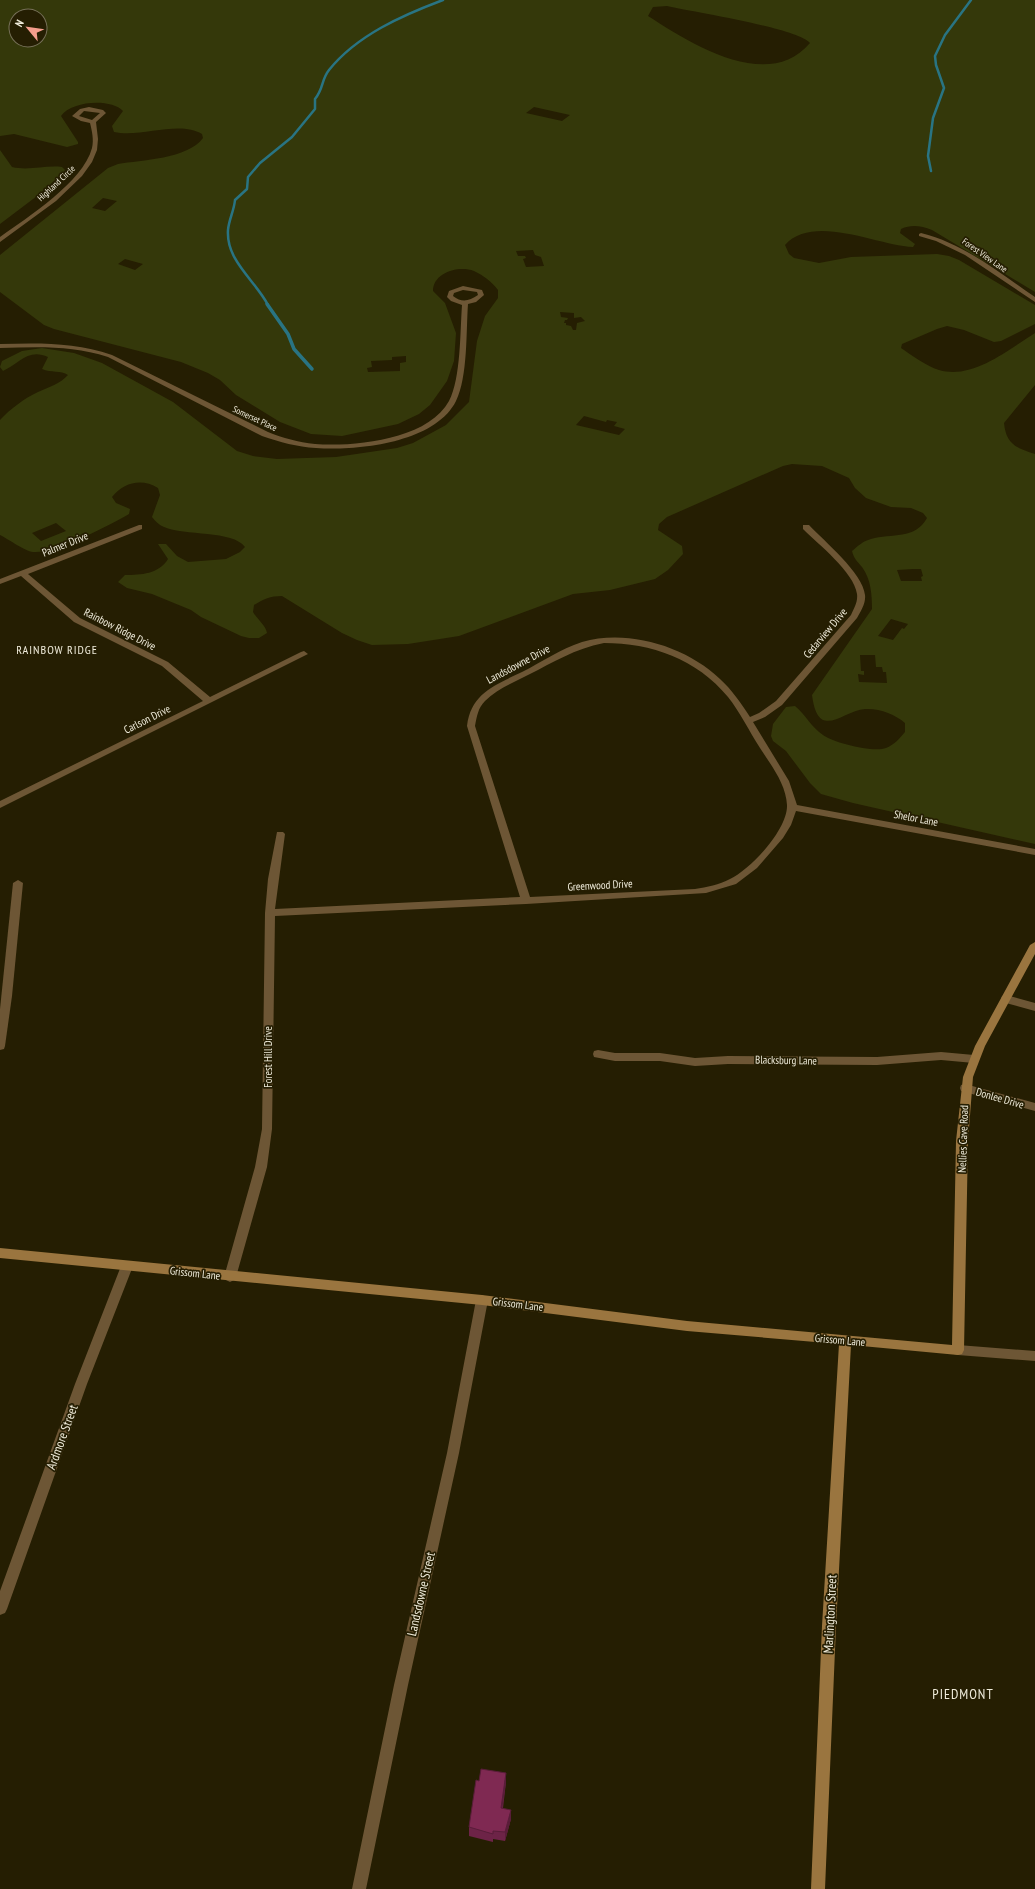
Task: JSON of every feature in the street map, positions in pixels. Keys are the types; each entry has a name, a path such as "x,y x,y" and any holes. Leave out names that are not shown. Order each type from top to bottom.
{"street":[{"name":"Highland Circle","path":"0,240 52,200 85,169 94,150 96,136 93,122"},
{"name":"Forest View Lane","path":"921,235 942,240 963,250 1035,300"},
{"name":"Somerset Place","path":"0,346 54,345 97,351 110,356 265,433 304,444 353,446 385,441 407,435 434,421 449,407 454,397 458,381 465,304"},
{"name":"Palmer Drive","path":"0,582 139,527"},
{"name":"Cedarview Drive","path":"748,721 762,715 779,703 854,616 861,602 860,590 853,576 806,527"},
{"name":"Rainbow Ridge Drive","path":"22,574 78,620 164,664 209,701"},
{"name":"Landsdowne Drive","path":"526,901 471,726 474,709 484,696 572,648 600,641 622,640 667,651 694,664 710,675 730,694 748,721"},
{"name":"Carlson Drive","path":"0,805 304,654"},
{"name":"Greenwood Drive","path":"270,913 695,892 718,888 737,880 752,868 786,828 790,819 792,807 790,794 748,721"},
{"name":"Shelor Lane","path":"792,807 1035,852"},
{"name":"Forest Hill Drive","path":"230,1276 261,1167 267,1129 270,913 273,879 280,834"},
{"path":"0,1046 7,996 18,884"},
{"name":"Nellies Cave Road","path":"958,1350 962,1141 966,1088 974,1059 1035,945"},
{"path":"1006,999 1035,1007"},
{"name":"Blacksburg Lane","path":"598,1054 615,1057 651,1057 695,1062 728,1060 877,1061 941,1056 974,1059"},
{"name":"Donlee Drive","path":"966,1088 1035,1107"},
{"name":"Grissom Lane","path":"0,1253 482,1300 687,1326 1035,1356"},
{"name":"Ardmore Street","path":"0,1609 81,1384 127,1266"},
{"name":"Landsdowne Street","path":"359,1889 401,1685 453,1453 482,1300"},
{"name":"Marlington Street","path":"818,1889 829,1626 845,1340"}],"green space":[{"path":"0,0 1035,0 1035,292 932,230 920,227 909,226 901,229 900,233 915,244 913,247 829,231 812,232 797,236 785,245 789,254 794,258 819,263 851,257 937,254 949,256 959,260 1035,305 1035,324 1001,341 994,342 964,330 947,326 902,344 901,348 939,370 951,372 964,371 989,362 1035,333 1035,385 1004,423 1007,436 1013,444 1022,450 1035,454 1035,844 853,803 821,794 810,783 786,751 773,741 771,736 773,724 786,707 795,706 823,735 836,741 854,746 873,749 886,748 899,739 905,732 905,723 901,720 886,712 870,709 856,711 840,718 825,721 820,717 815,709 812,695 872,609 869,582 865,572 852,551 868,540 910,533 922,525 927,518 923,513 911,508 891,507 866,498 855,488 849,478 822,466 792,464 783,466 667,517 659,524 658,530 682,546 683,554 668,570 655,579 610,590 573,594 459,636 408,644 372,645 357,640 342,633 282,596 267,598 254,605 253,612 267,633 259,638 249,638 241,636 201,617 191,610 152,594 127,588 118,582 125,575 137,575 155,571 168,559 158,544 166,544 177,556 188,562 226,559 240,552 245,547 239,542 230,538 183,532 160,525 152,517 160,495 158,488 146,483 140,482 128,485 112,497 116,503 130,509 129,514 68,544 33,552 0,535 0,420 8,412 33,394 58,383 68,375 65,373 42,369 48,357 35,354 24,358 3,371 0,367 2,361 22,351 42,348 74,353 102,363 173,402 237,451 253,456 277,459 336,457 397,448 413,443 446,425 469,402 477,341 485,316 498,298 498,290 493,284 474,271 461,269 442,275 437,279 433,291 445,303 456,333 454,361 447,381 430,405 419,414 398,424 342,436 311,434 280,422 236,395 220,380 208,373 181,362 54,329 44,325 0,292 0,255 108,168 118,164 151,160 176,154 196,145 203,138 202,134 193,130 182,129 136,133 114,132 112,126 123,111 110,104 91,103 73,107 61,116 78,144 67,147 14,134 0,136","holes":["667,6 766,26 801,37 810,43 793,57 773,64 751,64 707,50 685,39 648,16 653,7","534,107 570,115 562,121 526,113","103,198 117,201 105,211 92,208","533,250 535,255 541,257 544,266 526,267 523,259 526,258 525,256 518,256 516,251","125,259 143,264 135,270 118,264","560,312 574,313 574,318 581,317 585,321 577,323 576,330 573,330 571,326 564,323 568,318 561,317","406,356 406,362 400,363 400,371 368,372 367,368 372,367 371,361 392,360 392,357","584,416 606,422 607,420 617,422 614,426 625,429 619,435 576,425","56,523 66,531 41,541 32,533","921,569 923,576 921,577 922,581 901,581 897,570","891,619 908,624 904,629 902,628 893,640 878,636","860,655 875,655 876,667 882,667 883,672 886,672 887,683 859,682 858,674 864,675 864,671 861,671"]},
{"path":"0,150 12,167 62,167 65,170 37,196 0,224"}],"building":[{"path":"481,1769 506,1773 501,1808 511,1810 505,1832 493,1831 493,1834 469,1827 476,1780 479,1781"}],"waterway":[{"path":"268,305 236,261 229,241 228,230 235,200 247,189 248,177 260,163 292,137 315,109 315,99 329,70 353,46 367,36 412,12 443,0"},
{"path":"931,171 928,156 933,118 944,88 936,65 935,56 945,35 971,0"},
{"path":"267,304 288,334 294,349 312,369"}],"district":[{"name":"RAINBOW RIDGE","path":"57,649"},
{"name":"PIEDMONT","path":"963,1694"}]}
